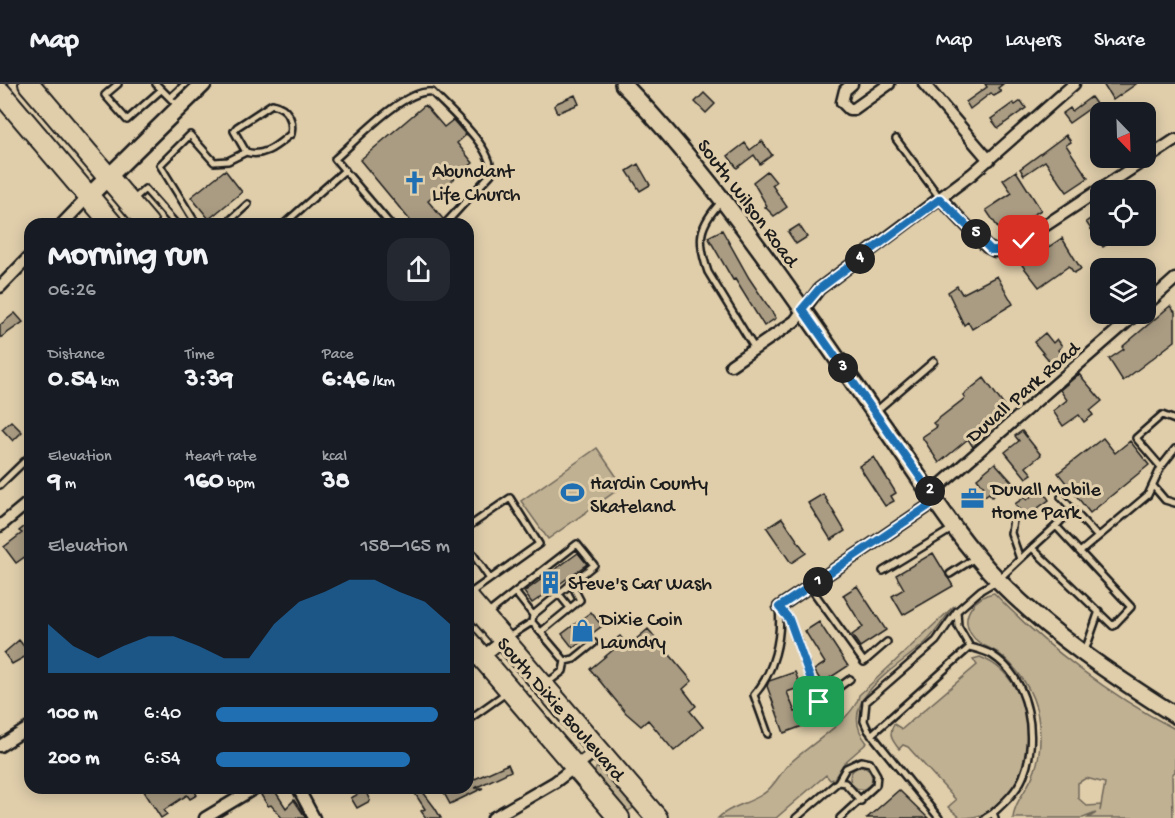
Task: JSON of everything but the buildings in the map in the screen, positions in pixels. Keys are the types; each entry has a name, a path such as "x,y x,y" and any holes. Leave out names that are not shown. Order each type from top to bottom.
{"highway":[{"path":"29,84 143,218"},
{"path":"0,92 107,218"},
{"name":"South Dixie Boulevard","path":"474,604 650,816"},
{"name":"South Dixie Boulevard","path":"475,660 510,690 619,818"}],"main road":[{"path":"89,196 109,178 174,102 203,84"},
{"name":"South Wilson Road","path":"623,84 689,155 724,199 931,493 998,580 1083,655 1120,682 1175,715"}],"street":[{"path":"852,84 845,90 842,102 849,109 854,109 889,84"},
{"path":"924,84 989,160"},
{"path":"731,365 795,321 819,289 989,160 1074,84"},
{"path":"940,199 987,247 995,251 1008,250 1175,140"},
{"path":"68,218 89,196"},
{"path":"0,287 24,262"},
{"path":"1156,296 1175,279"},
{"name":"Duvall Park Road","path":"810,587 930,505 931,493 1125,324"},
{"path":"0,526 24,506"},
{"path":"779,607 810,587"},
{"path":"475,660 504,640"},
{"path":"0,746 24,731"},
{"path":"493,818 575,767 597,750"},
{"path":"205,818 245,794"},
{"path":"301,794 314,818"}],"lane":[{"path":"118,84 105,95 127,120 162,90"},
{"path":"156,84 174,102 185,84"},
{"path":"385,218 335,159 404,100 421,91 432,92 485,150 492,165 491,174 451,218"},
{"path":"192,218 160,165 190,135 214,162 228,161 246,152 253,154 268,152 291,134 293,125 289,114 280,105 272,104 234,131 246,152"},
{"path":"896,139 940,199"},
{"path":"291,218 345,170"},
{"path":"130,203 145,189 171,218"},
{"path":"724,199 704,222 700,232 704,261 708,272 755,349"},
{"path":"233,218 248,204"},
{"path":"874,412 934,361"},
{"path":"1161,467 1136,438 1162,415 1175,420"},
{"path":"1080,552 1154,487 1161,467 1175,448"},
{"path":"0,485 24,462"},
{"path":"1154,487 1165,500 1175,503"},
{"path":"1061,497 1098,537"},
{"path":"474,523 510,498 539,544 474,591"},
{"path":"939,818 871,735 864,721 866,702 936,641 957,611 981,590 998,580 1072,509"},
{"path":"1013,520 1011,533 1020,559"},
{"path":"1032,548 1113,626 1131,607 1056,526"},
{"path":"883,571 956,527"},
{"path":"484,617 515,592 544,574 578,544 594,565 533,615 532,622 504,640"},
{"path":"950,574 979,556"},
{"path":"474,557 489,579"},
{"path":"541,632 580,600 571,584"},
{"path":"810,587 864,662 887,642"},
{"path":"554,588 570,608"},
{"path":"515,592 533,615"},
{"path":"779,607 789,619 819,702 850,679"},
{"path":"768,734 754,695 773,658 781,629 779,607"},
{"path":"957,611 958,626 970,647 993,655 1009,672 1025,699 1030,721 1032,740 1022,780 994,815 985,818"},
{"path":"1083,655 1099,611"},
{"path":"532,622 565,661"},
{"path":"565,661 574,659 594,643"},
{"path":"871,735 970,647"},
{"path":"543,686 563,671 565,661"},
{"path":"474,716 510,690"},
{"path":"796,818 838,782 850,765 861,761 870,763 877,775 876,785 840,818"},
{"path":"838,782 844,783 861,801"}],"shaded area":[{"name":"Hardin County Skateland","path":"597,448 623,486 548,539 521,501"},
{"path":"994,593 1056,650 1102,685 1175,729 1175,772 1172,774 1173,818 1088,818 1096,813 1083,818 1013,818 1035,769 1040,743 1039,726 1033,698 1024,681 1005,658 976,640 968,627 968,613 976,602","holes":["1086,778 1105,783 1100,811 1101,805 1087,806 1078,798 1078,783"]},
{"path":"954,606 929,639 885,675 863,699 858,713 859,728 867,743 844,763 834,779 830,780 826,775 776,818 718,818 767,791 787,766 839,723 856,704 859,695"},
{"path":"980,657 1003,672 1018,694 1026,720 1027,748 1021,774 1008,797 988,812 961,818 948,807 956,800 908,747 903,745 899,749 893,740 891,731 894,724 902,729 977,665 973,659"},
{"path":"861,767 869,770 872,778 869,786 861,789 853,786 850,778 853,770"},
{"path":"596,768 601,768 633,804 633,808 627,812 593,777"}],"place":[{"name":"Abundant Life Church","path":"414,182"},
{"name":"Hardin County Skateland","path":"572,493"},
{"name":"Duvall Mobile Home Park","path":"973,499"},
{"name":"Steve's Car Wash","path":"550,582"},
{"name":"Dixie Coin Laundry","path":"582,630"}],"route":[{"path":"819,702 789,619 779,607 930,505 931,493 802,309 819,289 940,199 970,226 991,250 1000,252 1008,250 1024,241"}]}
